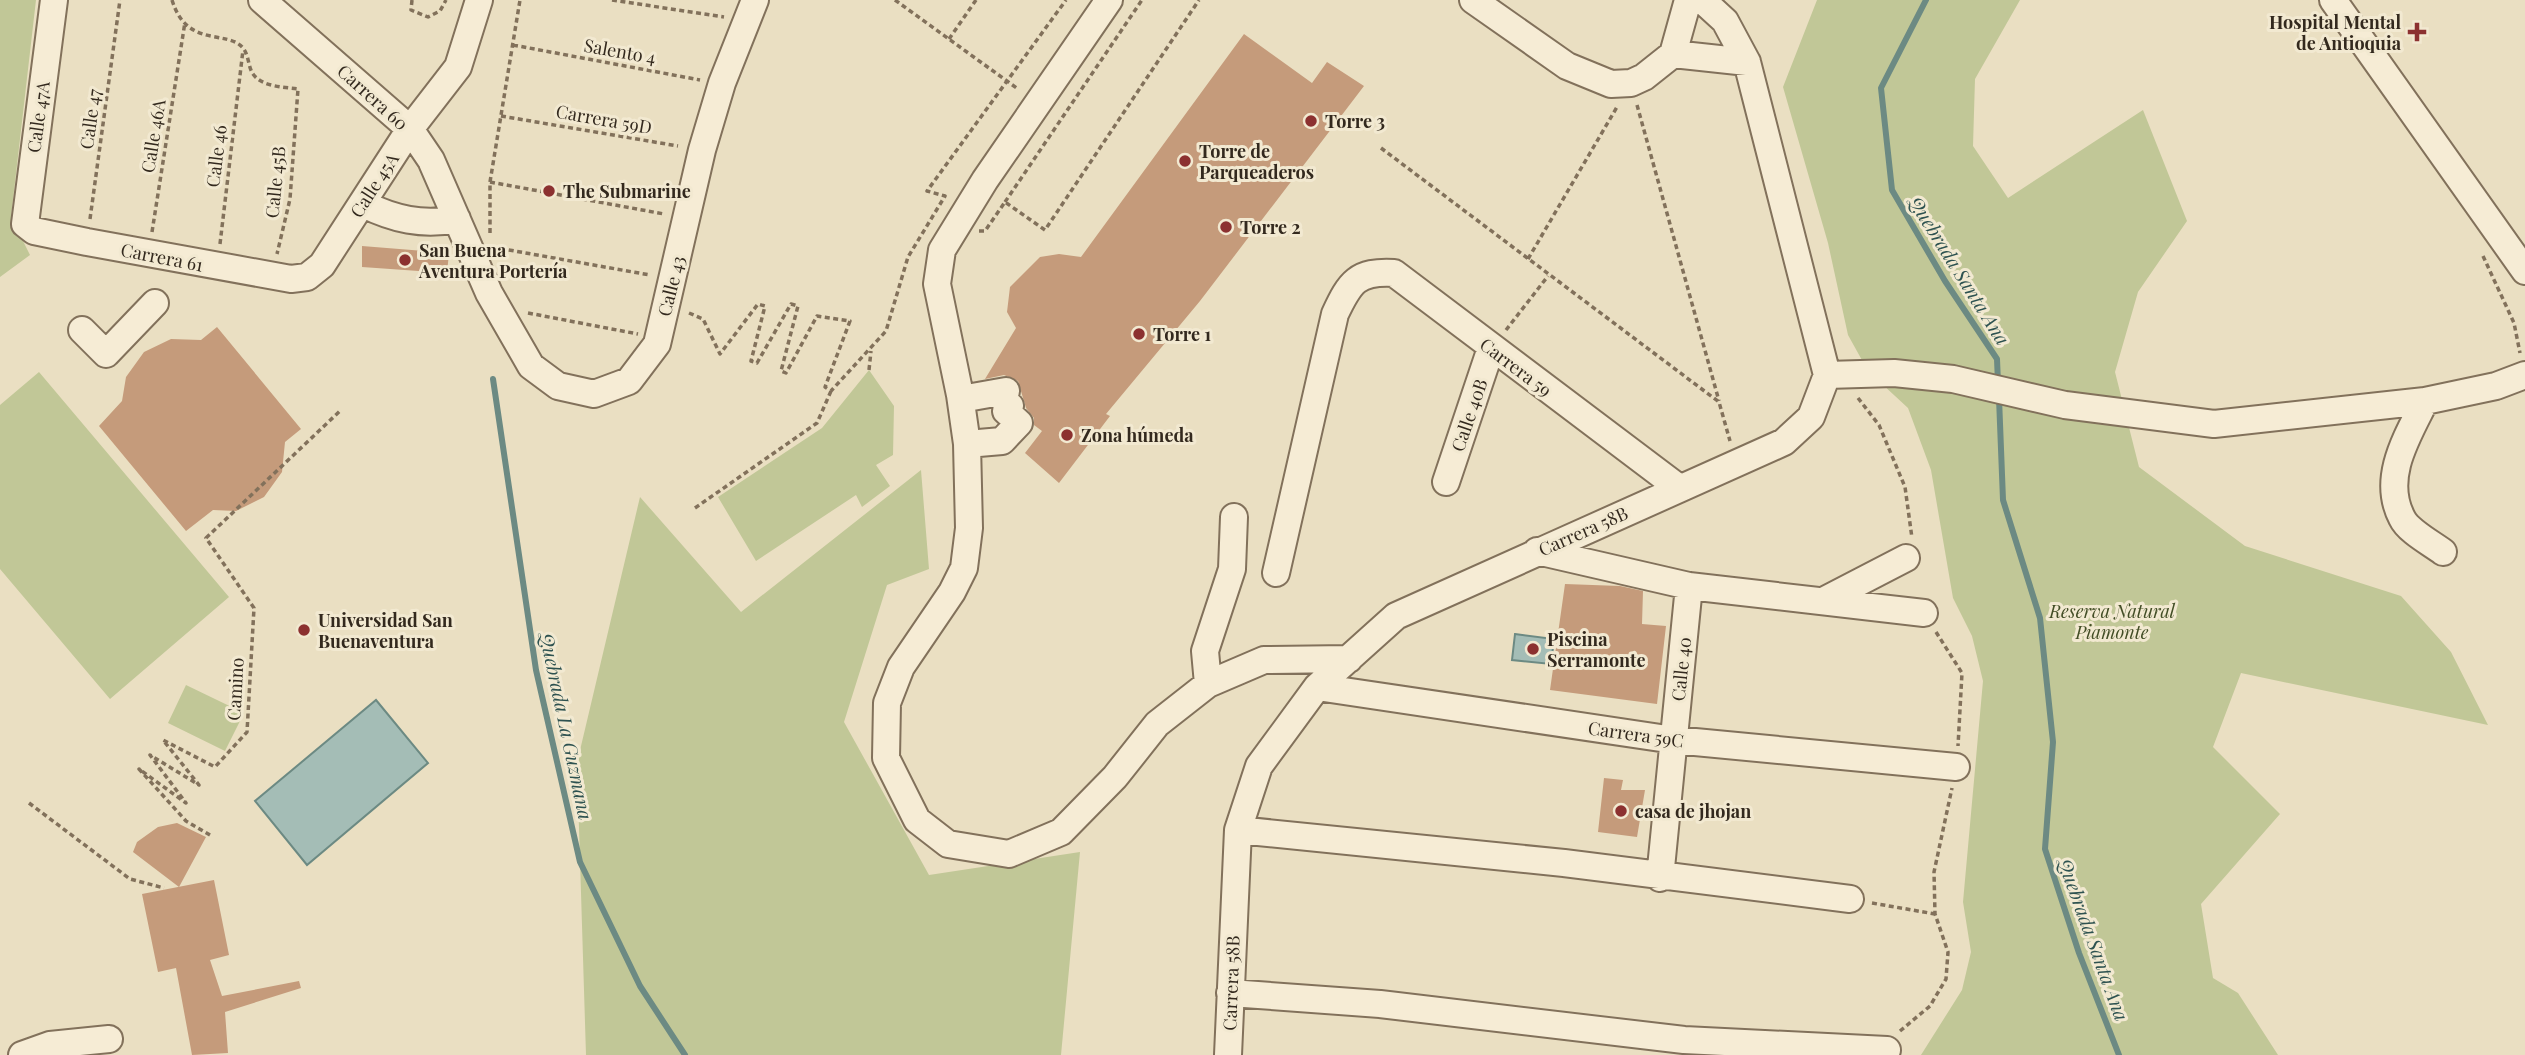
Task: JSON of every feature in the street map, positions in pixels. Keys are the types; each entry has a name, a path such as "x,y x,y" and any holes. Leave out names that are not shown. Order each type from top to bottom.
{"street":[{"name":"Calle 47A","path":"34,231 25,224 24,217 54,0"},
{"name":"Carrera 60","path":"262,0 410,129 431,160 489,293"},
{"name":"Calle 45A","path":"279,277 307,277 322,265 410,129 458,67 479,0"},
{"path":"1109,0 985,180 942,250 937,284 961,398 967,444 968,528 964,568 952,592 901,667 887,703 886,758 917,820 948,844 1009,854 1060,832 1115,777 1157,724 1208,684 1264,660 1349,659"},
{"path":"1473,0 1567,66 1611,84 1631,83 1644,77 1673,54 1688,0"},
{"path":"1702,0 1725,21 1746,62 1825,380 1894,373 1953,379 2037,400 2123,414 2214,424 2425,401 2496,386 2525,375"},
{"path":"2333,0 2525,271"},
{"name":"Calle 43","path":"489,293 531,366 558,386 594,394 629,381 658,338 674,279 702,150 722,83 751,10"},
{"path":"1673,54 1746,62"},
{"path":"363,204 387,216 413,222 457,219"},
{"name":"Carrera 61","path":"34,231 148,255 279,277"},
{"name":"Carrera 59","path":"1276,573 1335,314 1349,285 1371,272 1394,272 1679,488"},
{"path":"82,330 106,354 155,303"},
{"name":"Calle 40B","path":"1446,482 1491,348"},
{"name":"Carrera 58B","path":"1228,1055 1238,830 1259,766 1317,687 1396,616 1784,442 1811,417 1825,380"},
{"path":"961,398 1008,398 1006,411 1019,423 1002,441 967,444"},
{"path":"2425,401 2398,457 2393,491 2402,520 2443,552"},
{"path":"1208,684 1205,652 1233,569 1234,517"},
{"path":"1537,551 1689,586 1924,613"},
{"path":"1822,601 1910,554"},
{"name":"Calle 40","path":"1660,878 1689,586"},
{"name":"Carrera 59C","path":"1317,687 1674,740 1956,767"},
{"path":"1238,830 1564,863 1660,878 1850,899"},
{"path":"1230,993 1380,1004 1684,1040 1887,1050"},
{"path":"22,1055 50,1045 108,1039"}],"path":[{"name":"Calle 47","path":"87,242 120,0"},
{"path":"172,0 198,35 230,41 243,48"},
{"path":"412,0 411,10 428,17 440,11 446,0"},
{"path":"490,234 490,182 520,0"},
{"path":"612,0 751,10"},
{"path":"895,0 1007,82"},
{"path":"949,39 976,0"},
{"path":"695,508 817,423 831,391 886,331 908,257 945,196 927,191 1066,0"},
{"path":"971,231 985,231 1142,0"},
{"path":"1005,202 1045,230 1199,0"},
{"name":"Calle 46A","path":"148,255 185,21"},
{"name":"Salento 4","path":"513,46 722,83"},
{"name":"Calle 45B","path":"243,48 254,75 273,86 298,89 290,200 281,244 279,277"},
{"name":"Calle 46","path":"217,267 243,48"},
{"path":"1528,259 1631,83"},
{"path":"1631,83 1737,464"},
{"name":"Carrera 59D","path":"501,116 702,150"},
{"path":"1381,148 1719,402"},
{"path":"490,182 687,218"},
{"path":"496,257 490,246 674,279"},
{"path":"1491,348 1549,275"},
{"path":"667,305 703,319 720,354 758,304 765,306 751,361 757,363 791,304 798,306 781,371 786,373 817,316 850,321 825,387 831,391"},
{"path":"523,312 658,338"},
{"path":"869,370 872,349"},
{"path":"1825,380 1862,400 1878,425 1905,487 1910,554"},
{"name":"Camino","path":"210,835 186,821 139,769 186,803 150,755 199,785 163,740 215,767 247,732 254,608 206,538 341,410"},
{"path":"1887,1050 1894,1036 1930,1006 1946,979 1948,952 1935,914 1934,872 1956,767 1962,673 1924,613"},
{"path":"29,803 131,879 164,888"},
{"path":"1850,899 1935,914"}],"green space":[{"path":"0,0 36,0 11,217 30,255 0,277"},
{"name":"Reserva Natural Piamonte","path":"1817,0 2020,0 1975,79 1973,146 2008,198 2143,110 2187,221 2138,292 2115,372 2139,467 2245,546 2401,596 2451,652 2488,725 2241,673 2213,747 2280,814 2201,904 2213,978 2238,993 2278,1055 1921,1055 1962,990 1971,952 1963,902 1983,681 1972,636 1953,598 1931,470 1908,408 1868,371 1848,335 1828,243 1783,87"},
{"path":"869,370 894,406 893,455 876,465 890,486 862,507 856,495 756,561 718,497 822,428"},
{"path":"39,372 229,597 110,699 0,569 0,405"},
{"path":"921,470 929,569 887,585 844,722 929,875 1080,852 1061,1055 586,1055 577,763 640,497 741,612"},
{"path":"186,685 244,713 225,751 168,723"}],"water":[{"name":"Piscina Serramonte","path":"1515,634 1554,639 1551,664 1512,660"},
{"path":"376,700 428,763 307,865 255,801"}],"building":[{"path":"1244,34 1312,83 1327,62 1364,86 1200,301 1106,414 1110,416 1059,483 1025,453 1042,431 1034,425 1034,418 1026,408 1018,381 1004,375 985,379 1016,328 1007,312 1010,287 1040,257 1059,254 1081,257"},
{"name":"San Buena Aventura Portería","path":"362,246 449,253 447,273 362,267"},
{"path":"217,327 301,429 285,442 282,472 264,497 236,511 213,510 186,531 99,426 122,401 126,377 144,352 171,339 201,340"},
{"path":"1565,584 1620,586 1643,591 1642,624 1666,626 1657,704 1550,690"},
{"name":"casa de jhojan","path":"1604,778 1623,780 1621,790 1645,790 1637,837 1598,832"},
{"path":"177,823 206,837 179,887 133,852 137,842 158,827"},
{"path":"214,880 229,955 210,960 222,996 299,981 301,988 225,1012 228,1053 192,1055 176,968 158,972 142,894"}],"waterway":[{"name":"Quebrada Santa Ana","path":"1926,0 1881,88 1892,190 1945,281 1997,359 1998,383"},
{"name":"Quebrada La Guzmana","path":"493,379 536,670 580,862 640,986 685,1055"},
{"name":"Quebrada Santa Ana","path":"1999,398 2003,500 2040,618 2053,742 2045,849 2079,953 2119,1055"}],"place":[{"name":"Hospital Mental de Antioquia","path":"2417,32"},
{"name":"Torre 3","path":"1311,121"},
{"name":"Torre de Parqueaderos","path":"1185,161"},
{"name":"The Submarine","path":"549,191"},
{"name":"Torre 2","path":"1226,227"},
{"name":"San Buena Aventura Portería","path":"405,260"},
{"name":"Torre 1","path":"1139,334"},
{"name":"Zona húmeda","path":"1067,435"},
{"name":"Universidad San Buenaventura","path":"304,630"},
{"name":"Piscina Serramonte","path":"1533,649"},
{"name":"casa de jhojan","path":"1621,811"}]}
